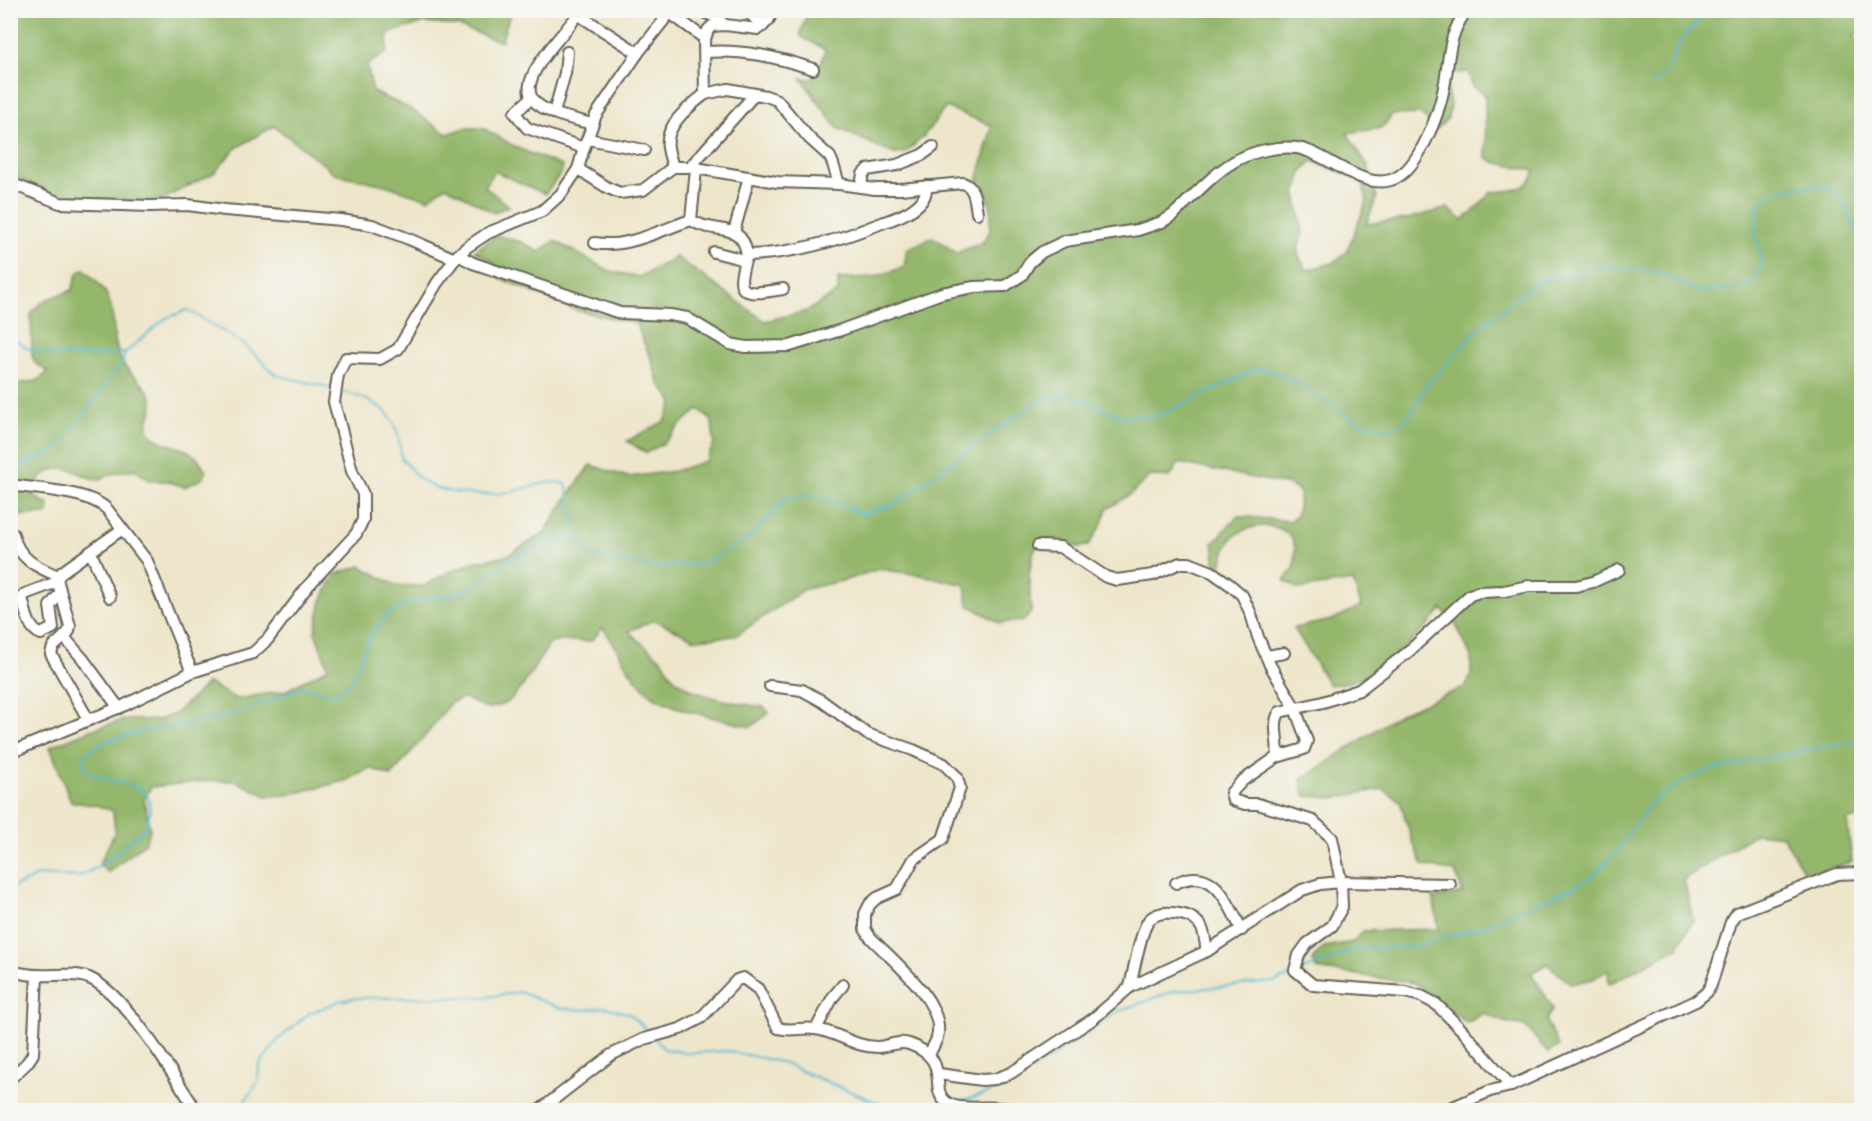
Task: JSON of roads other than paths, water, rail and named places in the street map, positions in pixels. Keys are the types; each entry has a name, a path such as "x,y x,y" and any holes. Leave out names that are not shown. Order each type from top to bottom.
{"street":[{"path":"699,10 715,17 725,25"},
{"path":"746,10 763,26"},
{"path":"705,94 704,38 708,30 712,26 725,25 758,29 763,26 773,10"},
{"path":"10,183 60,203 188,205 372,225 456,257 620,313 687,318 730,344 746,347 790,346 860,324 942,293 974,287 1005,286 1022,275 1030,262 1041,252 1065,241 1122,233 1162,222 1173,215 1232,162 1255,153 1298,148 1370,180 1387,181 1399,177 1417,157 1426,142 1443,93 1451,37 1467,10"},
{"path":"10,750 18,749 119,708 192,672 253,653 268,639 308,586 360,528 364,513 363,494 349,463 334,396 338,375 346,358 380,359 398,349 437,283 456,257 488,233 542,212 561,194 579,169 592,124 638,53 671,12 704,38"},
{"path":"592,124 554,113 537,104 531,98 529,83 535,70 580,13 638,53"},
{"path":"554,113 565,73 567,52"},
{"path":"705,52 748,52 813,69"},
{"path":"673,167 667,146 668,135 673,126 689,107 705,94 728,89 777,100 809,138 830,158 839,184"},
{"path":"691,220 693,168 755,94"},
{"path":"531,98 515,113 525,127 586,143 644,150"},
{"path":"861,186 863,174 867,170 897,165 922,155 933,147"},
{"path":"579,169 620,193 643,190 673,167 796,184 839,184 875,189 963,183 972,189 977,213"},
{"path":"734,232 749,177"},
{"path":"714,252 746,257 775,254 838,239 904,214 920,203 925,196 927,186"},
{"path":"595,243 620,244 691,220 706,227 734,232 745,242 746,257 740,282 742,288 747,292 759,294 783,289"},
{"path":"10,485 88,498 100,502 107,509 147,561 192,672"},
{"path":"58,584 51,606 53,628 41,634 36,633 32,628 22,597 25,594 58,584 91,553 122,530"},
{"path":"14,534 15,546 24,557 58,584 70,626 69,632 53,647 51,654 88,719"},
{"path":"1038,546 1060,547 1106,577 1117,580 1152,575 1180,563 1189,563 1212,572 1242,595 1267,656 1295,708 1307,741 1304,749 1277,757 1236,787 1231,793 1233,800 1245,804 1258,804 1313,821 1322,826 1332,837 1341,882 1342,907 1337,919 1332,926 1307,944 1299,955 1298,974 1313,985 1421,996 1436,1004 1511,1086"},
{"path":"91,553 110,597"},
{"path":"1277,757 1279,746 1276,717 1280,712 1359,690 1407,653 1470,595 1529,586 1576,586 1593,582 1619,570"},
{"path":"64,637 119,708"},
{"path":"1267,656 1284,652"},
{"path":"770,686 802,690 822,701 867,734 944,764 957,777 960,788 944,839 914,859 897,889 877,898 870,904 866,914 865,929 917,984 930,1004 937,1021 937,1037 929,1055"},
{"path":"1446,1110 1490,1091 1511,1086 1702,997 1712,985 1731,922 1737,913 1837,874 1862,873"},
{"path":"1176,883 1187,878 1198,878 1215,885 1242,930"},
{"path":"939,1074 982,1080 995,1079 1011,1072 1093,1019 1130,987 1207,951 1302,890 1320,884 1341,882 1450,884"},
{"path":"1130,987 1143,931 1149,920 1160,914 1179,914 1193,919 1201,926 1207,951"},
{"path":"10,971 88,978 102,987 124,1007 157,1051 196,1110"},
{"path":"10,1079 33,1054 37,975"},
{"path":"540,1110 552,1106 611,1055 644,1039 680,1029 701,1018 729,988 743,978 758,989 778,1028 816,1029 860,1045 879,1047 905,1042 929,1055 939,1074 941,1096 950,1104 1002,1106 1012,1110"},
{"path":"816,1029 832,997 843,985"}],"waterway":[{"path":"1653,84 1668,68 1683,37 1710,10"},
{"path":"339,391 366,399 385,411 396,430 401,458 417,477 429,485 451,492 489,494 511,492 543,483 566,484 578,538 592,556 653,567 706,563 750,537 787,497 821,496 862,514 895,504 1001,426 1045,398 1064,394 1090,402 1120,417 1160,415 1257,369 1275,372 1299,384 1357,422 1390,429 1407,418 1427,385 1476,331 1540,279 1607,266 1656,272 1701,292 1740,288 1753,282 1761,266 1761,255 1756,239 1758,206 1771,193 1797,187 1828,186 1843,202 1862,241"},
{"path":"10,471 58,449 122,363 125,353 166,318 188,310 245,345 276,375 331,388"},
{"path":"10,334 25,347 49,354 75,356 125,353"},
{"path":"10,889 39,875 79,877 103,864 145,828 150,812 148,797 139,788 94,775 84,769 83,758 90,750 109,740 228,716 305,687 333,695 349,685 373,631 390,612 414,601 464,592 505,563 538,545 578,538"},
{"path":"1301,971 1356,949 1422,944 1483,926 1578,885 1592,876 1616,852 1647,808 1659,796 1686,779 1717,768 1862,739"},
{"path":"960,1102 997,1090 1052,1057 1119,1011 1174,991 1274,982 1293,975"},
{"path":"239,1110 258,1082 259,1065 278,1040 308,1014 339,1001 355,998 487,997 520,992 559,1008 583,1010 606,1007 630,1014 650,1033"},
{"path":"656,1039 664,1049 689,1053 728,1051 785,1063 895,1110"},
{"path":"935,1110 946,1107"}]}
